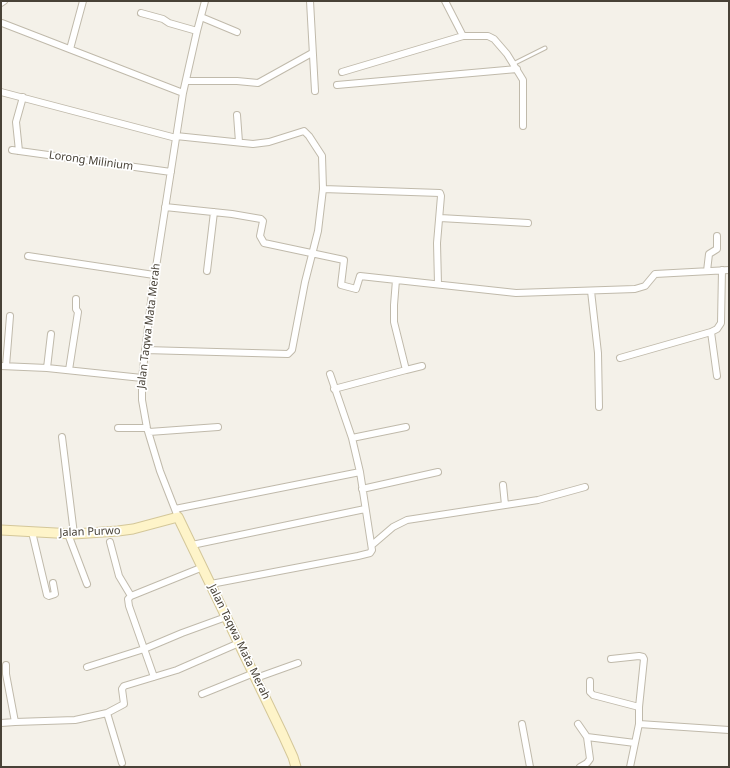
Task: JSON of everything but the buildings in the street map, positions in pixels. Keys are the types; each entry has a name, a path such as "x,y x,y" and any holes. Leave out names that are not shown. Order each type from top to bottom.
{"street":[{"path":"70,49 83,1"},
{"name":"Jalan Taqwa Mata Merah","path":"205,1 183,94 154,275 142,378 142,400 148,430 160,471 177,513 293,757 296,767"},
{"path":"310,1 315,91"},
{"path":"445,1 463,36"},
{"path":"141,13 163,19 169,24 197,31"},
{"path":"201,17 237,32"},
{"path":"2,23 183,94"},
{"path":"342,72 463,36 488,36 494,39 501,46 523,80 523,126"},
{"path":"186,81 237,81 258,83 312,53"},
{"path":"337,85 515,66"},
{"path":"1,92 176,137 254,144 269,142 304,131 322,156 323,190 318,230 305,282 292,350 288,354 145,350"},
{"name":"Lorong Milinium","path":"23,97 16,122 15,151 171,172"},
{"path":"237,115 239,142"},
{"path":"323,190 439,193 441,196 437,243 438,284"},
{"path":"165,207 261,219 263,222 260,236 264,243 344,260 341,285 356,289 360,276 516,293 635,289 645,286 655,274 729,270"},
{"path":"207,270 214,212"},
{"path":"440,218 528,224"},
{"path":"707,271 709,254 718,249 717,236"},
{"path":"28,256 154,275"},
{"path":"620,358 711,332 720,327 722,270"},
{"path":"396,280 394,322 406,370"},
{"path":"590,291 598,353 599,407"},
{"path":"69,370 78,312 76,309 76,299"},
{"path":"10,316 4,366 47,368 142,378"},
{"path":"711,332 717,376"},
{"path":"47,368 51,334"},
{"path":"334,389 422,366"},
{"path":"211,584 370,553 372,550 360,472 352,438 330,374"},
{"path":"118,428 148,430 218,427"},
{"path":"352,438 406,427"},
{"path":"62,437 71,534 87,584"},
{"path":"177,513 360,472"},
{"path":"362,489 438,472"},
{"path":"503,485 505,506"},
{"path":"372,545 393,527 407,520 538,500 586,487"},
{"path":"192,545 365,509"},
{"name":"Jalan Purwo","path":"1,530 71,534 118,531 133,529 177,513"},
{"path":"32,532 48,596 55,594 53,583"},
{"path":"110,542 119,576 130,596 128,599 129,606 154,677"},
{"path":"130,596 203,567"},
{"path":"87,667 144,649 226,617"},
{"path":"1,723 75,720 107,713 124,704 122,689 124,686 177,670 239,643"},
{"path":"611,659 639,656 643,657 644,659 639,707 639,724 630,767"},
{"path":"202,694 298,663"},
{"path":"6,665 6,674 15,722"},
{"path":"590,681 590,692 593,695 639,707"},
{"path":"107,713 122,763"},
{"path":"522,724 530,767"},
{"path":"578,724 587,737 590,759 580,767"},
{"path":"639,724 729,730"},
{"path":"587,737 635,743"}],"lane":[{"path":"515,66 545,48"}]}
